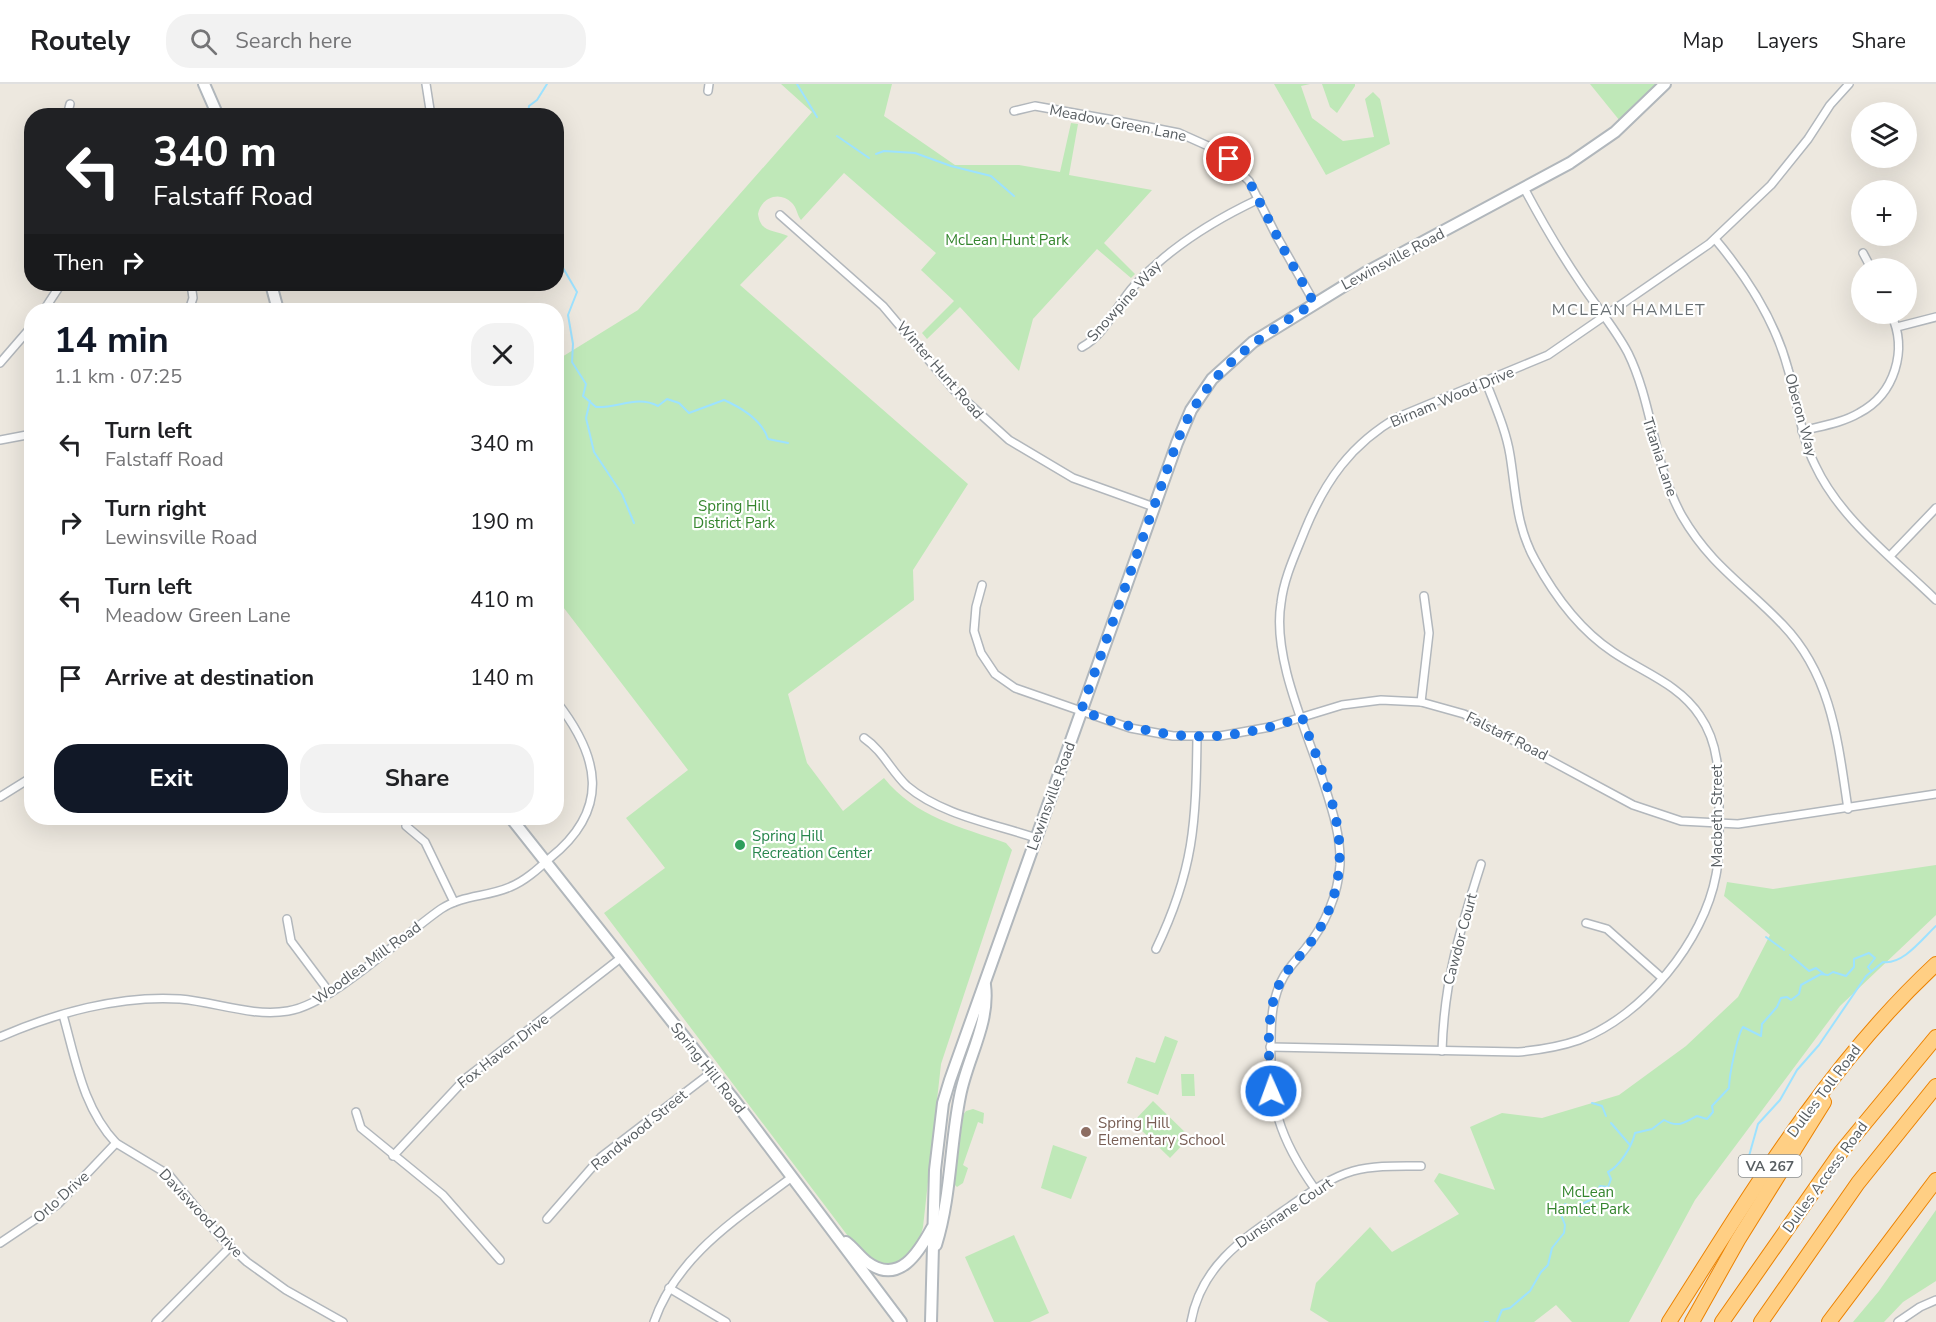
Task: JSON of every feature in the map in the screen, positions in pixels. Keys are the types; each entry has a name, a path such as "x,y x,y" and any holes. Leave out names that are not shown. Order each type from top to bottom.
{"highway":[{"name":"Dulles Toll Road","path":"1669,1322 1800,1122 1852,1053 1936,964"},
{"name":"Dulles Access Road","path":"1722,1322 1835,1160 1936,1037"},
{"path":"1692,1322 1738,1240 1852,1053"},
{"name":"Dulles Access Road","path":"1761,1322 1858,1183 1936,1086"},
{"path":"1829,1322 1936,1180"}],"main road":[{"path":"204,84 214,108"},
{"name":"Lewinsville Road","path":"932,1322 930,1310 934,1251 932,1227 935,1170 943,1103 1183,428 1212,379 1245,347 1314,303 1570,163 1615,132 1665,84"},
{"name":"Spring Hill Road","path":"517,825 712,1072 901,1322"},
{"name":"Lewinsville Road","path":"934,1251 943,1221 960,1096 988,1006 985,985"},
{"path":"950,1080 960,1096"},
{"path":"935,1170 939,1182 948,1190"},
{"path":"832,1232 866,1262 884,1270 893,1270 915,1257 932,1227"}],"street":[{"path":"426,84 430,108"},
{"name":"Birnam Wood Drive","path":"1315,1190 1294,1160 1279,1127 1271,1091 1270,1047 1271,1014 1278,987 1291,965 1312,941 1328,913 1340,866 1336,822 1282,655 1280,604 1289,570 1321,493 1352,451 1382,427 1398,417 1548,355 1715,239 1771,185 1808,139 1830,105 1849,84"},
{"path":"69,108 70,104"},
{"name":"Meadow Green Lane","path":"1014,111 1035,106 1190,136 1229,159 1249,181 1280,244 1314,303"},
{"name":"Titania Lane","path":"1524,188 1553,242 1627,352 1636,373 1663,475 1682,515 1724,572 1784,626 1818,675 1836,730 1848,809"},
{"name":"Snowpine Way","path":"1082,347 1096,337 1133,287 1168,253 1210,224 1259,199"},
{"name":"Winter Hunt Road","path":"780,215 883,306 960,396 1009,440 1073,478 1155,507"},
{"name":"Oberon Way","path":"1715,239 1748,281 1770,319 1788,366 1802,431 1815,466 1835,499 1936,600"},
{"path":"1863,253 1866,258"},
{"path":"1897,327 1936,317"},
{"path":"1802,431 1848,418 1876,400 1885,390 1896,369 1899,345 1896,324"},
{"path":"0,363 24,335"},
{"name":"Macbeth Street","path":"1270,1047 1518,1052 1547,1049 1573,1042 1596,1032 1627,1012 1661,977 1688,944 1706,912 1716,876 1719,825 1717,758 1700,716 1673,688 1612,651 1584,628 1534,559 1518,517 1505,434 1486,382"},
{"path":"0,440 24,436"},
{"path":"1890,556 1936,508"},
{"name":"Falstaff Road","path":"982,585 976,607 974,631 987,664 1014,688 1152,733 1197,737 1241,734 1361,702 1421,702 1484,722 1644,810 1682,821 1719,825 1848,809 1936,794"},
{"path":"1421,702 1429,633 1424,596"},
{"name":"Woodlea Mill Road","path":"0,1037 63,1015 116,1002 182,999 260,1012 288,1011 313,1003 454,902 513,886 563,848 579,827 589,803 592,778 589,754 580,733 564,712"},
{"path":"1156,949 1177,902 1191,850 1196,807 1197,737"},
{"path":"864,738 882,752 903,781 921,796 952,810 1036,838"},
{"path":"0,797 24,782"},
{"path":"406,826 425,842 454,902"},
{"name":"Cawdor Court","path":"1442,1051 1443,1015 1450,964 1481,864"},
{"path":"287,919 291,941 330,993"},
{"path":"1586,923 1607,929 1661,977"},
{"name":"Fox Haven Drive","path":"393,1156 444,1099 465,1080 622,957"},
{"name":"Daviswood Drive","path":"63,1015 90,1108 116,1143 169,1175 230,1247 265,1277 343,1322"},
{"name":"Randwood Street","path":"547,1219 601,1157 712,1072"},
{"path":"356,1112 361,1128 443,1195 500,1260"},
{"name":"Orlo Drive","path":"0,1243 58,1204 116,1143"},
{"name":"Dunsinane Court","path":"1191,1322 1203,1284 1228,1251 1315,1190 1335,1178 1369,1167 1421,1166"},
{"path":"654,1322 669,1288 699,1251 792,1177"},
{"path":"156,1322 230,1247"},
{"path":"669,1288 726,1322"},
{"path":"1898,1322 1920,1307 1936,1300"}],"green space":[{"name":"Spring Hill District Park","path":"781,84 892,84 884,116 955,165 1019,165 1060,172 1071,123 1078,124 1069,175 1152,190 1104,243 1135,274 1131,278 1097,249 1033,319 1019,371 960,307 927,339 922,333 954,301 921,270 936,253 844,173 801,220 794,205 787,199 771,198 763,204 758,214 762,225 769,230 788,236 740,285 968,484 913,570 914,600 788,694 807,763 843,811 884,778 896,791 924,811 956,826 1006,843 1012,850 941,1064 923,1227 919,1242 900,1265 881,1266 863,1256 604,913 665,868 626,818 688,770 564,608 564,356 638,310 812,112"},
{"path":"1274,84 1310,84 1301,86 1312,118 1343,141 1374,137 1365,99 1373,92 1380,99 1390,144 1326,175"},
{"path":"1322,84 1355,84 1355,86 1337,113 1330,107"},
{"path":"1590,84 1657,84 1620,121"},
{"name":"McLean Hamlet Park","path":"1936,865 1936,915 1840,1006 1695,1200 1629,1322 1572,1322 1556,1305 1534,1322 1329,1322 1310,1310 1316,1283 1370,1227 1392,1252 1459,1214 1434,1181 1439,1173 1495,1190 1470,1127 1502,1113 1542,1118 1619,1095 1686,1046 1738,997 1770,935 1724,896 1727,882 1773,889"},
{"path":"1165,1036 1178,1041 1158,1095 1127,1083 1136,1057 1155,1063"},
{"path":"1181,1074 1194,1074 1195,1096 1182,1096"},
{"path":"1153,1101 1190,1137 1170,1158 1133,1122"},
{"path":"973,1109 984,1113 983,1124 978,1122 963,1165 968,1168 963,1183 957,1187 953,1183 960,1119 966,1111"},
{"path":"1053,1145 1087,1157 1071,1199 1041,1188"},
{"path":"1936,1210 1936,1281 1903,1302 1884,1322 1853,1322 1879,1291"},
{"path":"1014,1235 1049,1313 1030,1322 994,1322 965,1257"}],"waterway":[{"path":"529,108 547,84"},
{"path":"797,84 817,117"},
{"path":"837,136 869,158"},
{"path":"876,154 884,151 915,153 951,166 991,176 1014,196"},
{"path":"564,270 577,292 568,315 573,344 572,362 586,384 583,396 596,407 635,402 658,406 667,399 679,403 689,413 724,400 756,420 768,439 788,443"},
{"path":"590,401 586,418 594,452 622,494 634,523"},
{"path":"1741,1169 1749,1156 1758,1124 1780,1100 1797,1070 1819,1045 1866,976 1883,962 1890,962 1905,955 1936,926"},
{"path":"1766,937 1784,950"},
{"path":"1497,1322 1502,1310 1510,1308 1530,1291 1548,1265 1552,1248 1564,1233 1565,1225 1560,1212 1565,1204 1569,1206 1571,1213 1581,1216 1582,1204 1592,1199 1600,1186 1608,1187 1611,1179 1608,1172 1625,1155 1635,1133 1652,1129 1664,1120 1677,1124 1697,1116 1707,1119 1713,1112 1712,1106 1729,1088 1734,1056 1743,1027 1761,1036 1762,1024 1777,1007 1781,998 1787,997 1791,1000 1799,994 1801,985 1821,974 1828,975 1833,972 1846,976 1854,967 1854,959 1869,953 1875,958 1868,967 1871,971"},
{"path":"1790,955 1809,971 1816,968 1824,974"},
{"path":"1592,1103 1602,1106 1606,1116"},
{"path":"1611,1123 1630,1145"}],"place":[{"name":"Spring Hill Recreation Center","path":"740,845"},
{"name":"Spring Hill Elementary School","path":"1086,1132"}],"district":[{"name":"MCLEAN HAMLET","path":"1629,310"}],"route":[{"path":"1229,159 1249,181 1314,303 1238,353 1212,379 1191,410 1177,442 1081,711 1152,733 1197,737 1241,734 1270,728 1302,717 1336,822 1340,866 1328,913 1312,941 1284,976 1274,1000 1271,1014 1271,1091"}],"park label":[{"name":"McLean Hunt Park","path":"1007,240"}]}
